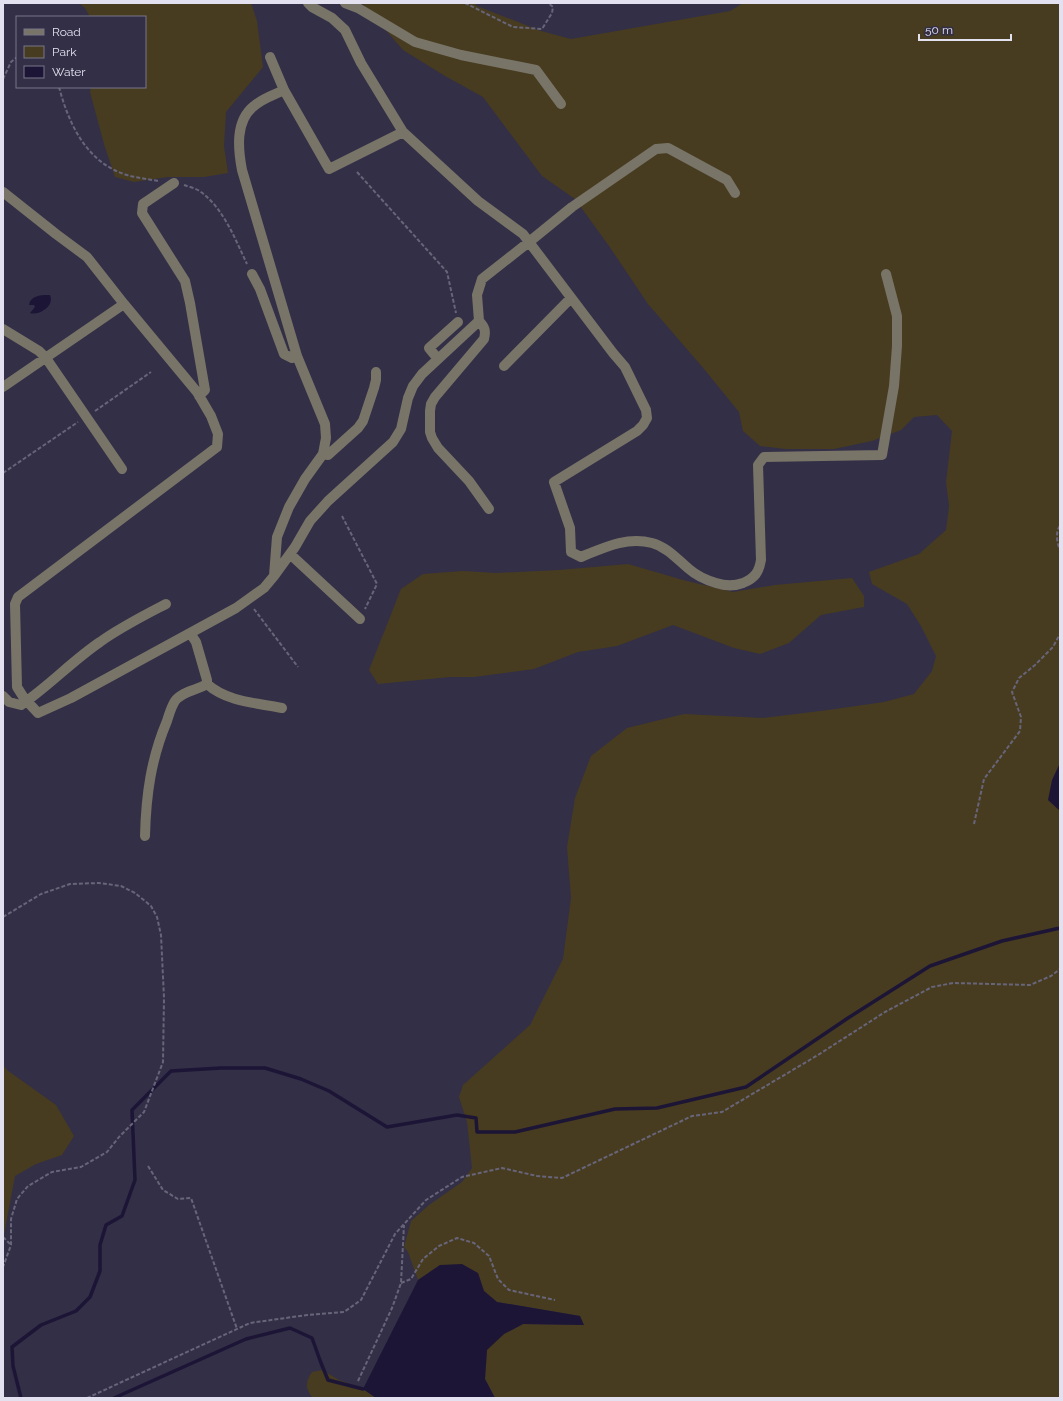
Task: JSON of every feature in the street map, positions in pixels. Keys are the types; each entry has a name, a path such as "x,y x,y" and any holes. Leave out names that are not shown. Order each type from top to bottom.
{"lane":[{"path":"308,3 312,7 332,18 345,30 361,62 403,132 478,202 524,234 571,298 625,367 646,410 647,418 643,425 637,431 554,482 570,528 571,552 581,557 622,541 652,543 668,550 690,570 705,580 723,585 740,584 751,580 760,569 761,560 758,465 764,458 882,455 894,386 897,346 897,316 886,274"},
{"path":"346,3 358,8 415,42 461,55 536,70 561,104"},
{"path":"270,57 284,90 329,169 403,132"},
{"path":"274,576 277,537 289,507 305,479 323,454 326,438 325,424 297,356 242,170 238,150 241,124 253,107 266,98 284,90"},
{"path":"489,509 469,481 438,448 430,432 431,404 435,397 484,339 485,331 484,326 479,321 477,295 482,278 572,207 656,149 668,148 727,180 735,193"},
{"path":"174,183 143,204 142,213 185,281 205,390 199,396"},
{"path":"3,192 87,257 199,396 211,416 218,434 217,447 18,597 15,604 17,687 38,713 71,698 236,608 264,588 290,554 310,521 328,500 393,442 402,429 408,398 413,386 422,374 479,321"},
{"path":"252,274 260,289 284,354 292,358 297,356"},
{"path":"504,366 571,298"},
{"path":"3,387 124,304"},
{"path":"438,359 429,348 458,322"},
{"path":"3,329 39,351 46,358 122,469"},
{"path":"323,454 328,455 363,421 374,388 376,372"},
{"path":"290,554 360,619"},
{"path":"3,696 9,702 21,705 38,694 99,642 124,626 166,604"},
{"path":"190,633 196,642 208,680 207,684 215,692 227,697 282,708"},
{"path":"145,836 148,789 152,768 160,738 175,701 182,695 207,684"}],"path":[{"path":"465,3 513,27 542,29 552,12 553,7 548,3"},
{"path":"3,80 11,62 16,57"},
{"path":"59,88 73,126 83,144 91,154 110,168 127,175 182,184 199,191 212,202 223,215 252,274"},
{"path":"357,172 447,272 458,322"},
{"path":"342,516 377,584 360,619"},
{"path":"1060,526 1057,530 1058,545 1060,550"},
{"path":"247,600 298,667"},
{"path":"974,824 984,779 1020,732 1021,717 1012,692 1019,678 1053,648 1060,634"},
{"path":"3,917 41,894 70,884 99,883 121,886 135,893 152,906 157,917 161,935 164,998 163,1062 144,1112 119,1137 107,1152 81,1167 52,1172 28,1186 17,1199 11,1220 11,1245 3,1267"},
{"path":"86,1398 250,1323 307,1315 344,1312 360,1300 395,1234 426,1200 462,1178 502,1168 537,1176 562,1178 692,1116 722,1112 818,1055 885,1012 932,988 953,983 1030,985 1051,976 1060,969"},
{"path":"148,1166 164,1190 178,1199 191,1198 237,1329"},
{"path":"358,1381 392,1308 401,1283 404,1224"},
{"path":"3,1238 11,1245"},
{"path":"401,1283 411,1278 423,1259 439,1246 457,1238 474,1243 489,1256 498,1279 509,1290 555,1300"}],"green space":[{"path":"79,3 251,3 257,21 263,67 226,112 224,146 228,173 204,177 168,177 134,182 115,177 104,144 90,92 91,88 146,88 146,16 89,16 85,8"},
{"path":"362,3 474,3 477,6 541,31 571,39 730,11 743,3 1060,3 1060,1398 495,1398 485,1379 487,1349 504,1334 523,1324 583,1325 580,1316 497,1302 484,1291 478,1273 440,1265 418,1280 408,1252 404,1247 411,1221 429,1205 462,1182 472,1168 467,1122 459,1097 463,1085 530,1025 563,959 571,898 567,847 575,798 591,756 627,728 684,714 763,718 884,702 914,694 932,671 936,656 921,626 907,604 872,584 869,572 919,554 946,530 949,506 946,482 952,431 937,415 914,417 901,430 872,441 834,449 786,449 760,446 743,431 739,412 648,304 575,199 542,176 483,97 403,50"},
{"path":"628,564 683,580 733,592 775,585 852,578 864,596 864,607 821,615 789,643 760,654 734,648 673,625 617,646 578,652 534,669 474,677 450,677 378,684 369,670 401,589 423,574 463,571 496,573 559,570"},
{"path":"3,1065 7,1070 56,1105 74,1136 62,1155 36,1164 15,1176 3,1240"},
{"path":"322,1370 339,1380 363,1389 376,1398 313,1398 308,1392 307,1382 312,1372"}],"water":[{"path":"50,295 50,303 42,312 34,314 30,313 35,307 34,305 29,305 33,298"},
{"path":"1060,763 1060,811 1048,800 1052,780"},
{"path":"462,1264 478,1273 484,1291 497,1302 580,1316 584,1325 523,1324 504,1334 487,1350 485,1379 495,1398 376,1398 363,1389 418,1280 440,1265"}],"waterway":[{"path":"21,1398 13,1366 12,1347 41,1325 76,1311 90,1297 100,1271 100,1245 106,1225 122,1216 135,1180 132,1110 171,1071 221,1068 265,1068 301,1079 329,1091 387,1127 457,1115 476,1118 477,1132 515,1132 615,1109 657,1108 746,1087 848,1018 930,966 1002,941 1060,928"},
{"path":"114,1398 246,1339 290,1328 312,1338 328,1380 363,1389"}]}
